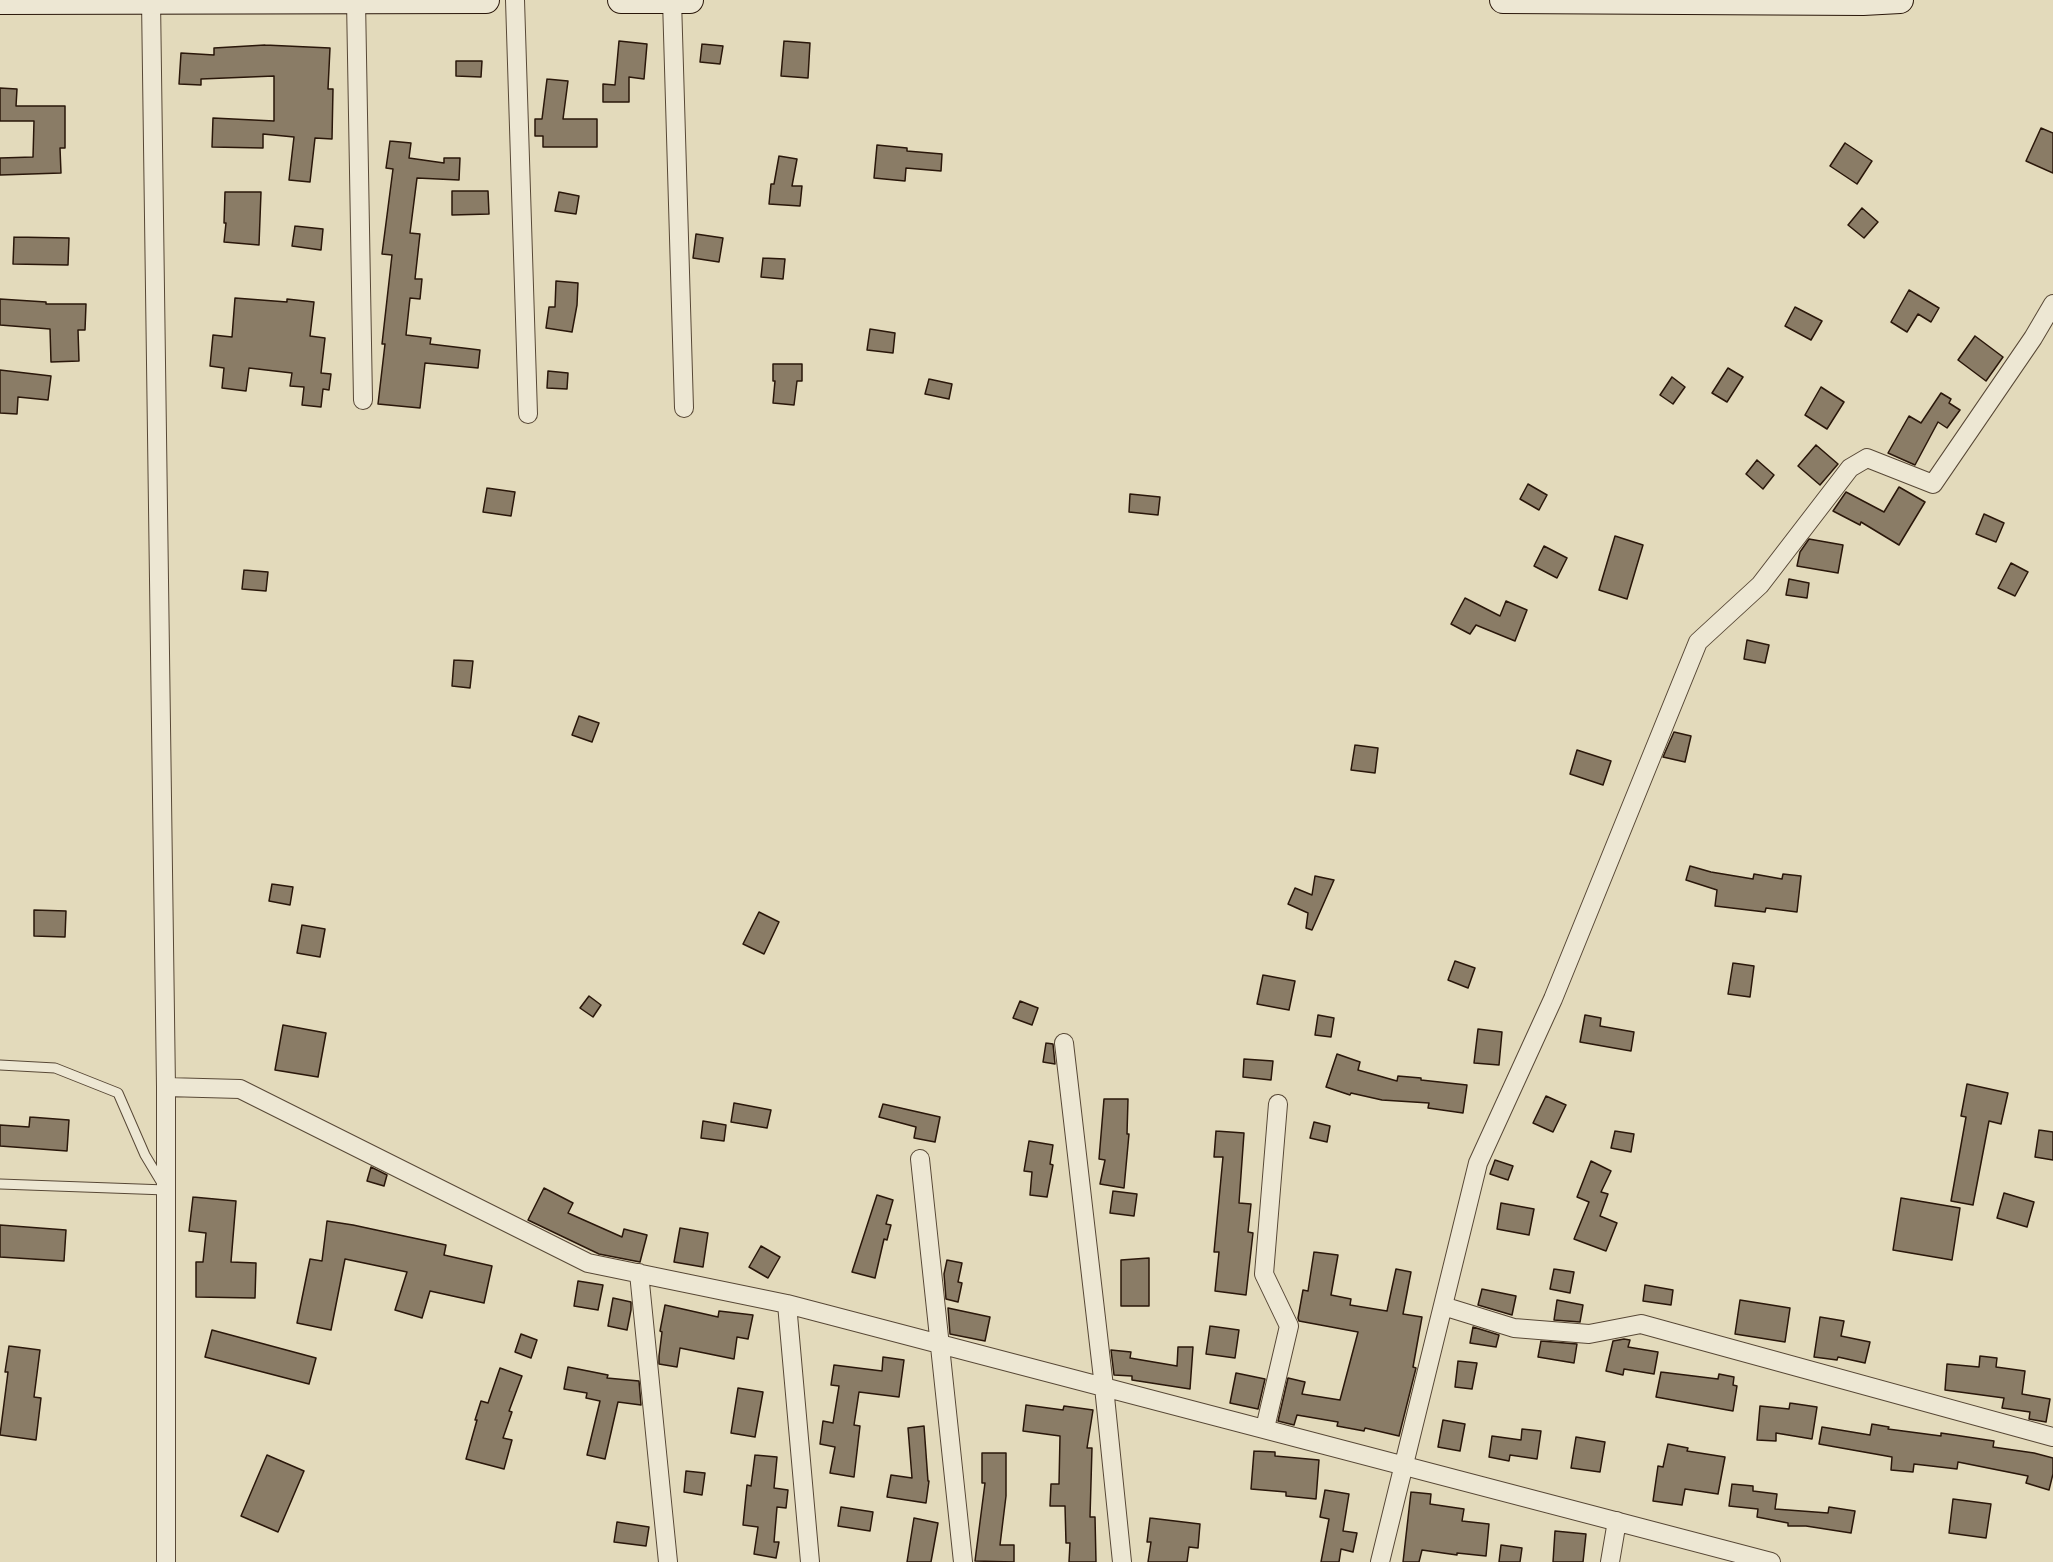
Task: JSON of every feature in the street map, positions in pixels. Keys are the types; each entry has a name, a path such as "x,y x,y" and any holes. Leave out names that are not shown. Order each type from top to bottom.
{"street":[{"path":"151,0 166,1087 166,1562"},
{"path":"356,0 363,400"},
{"path":"0,1 486,0"},
{"path":"515,0 528,414"},
{"path":"621,0 690,0"},
{"path":"672,0 684,408"},
{"path":"1503,0 1851,2 1900,0"},
{"path":"1380,1562 1478,1163 1553,999 1698,642 1760,585 1850,468 1867,458 1933,484 2033,338 2053,304"},
{"path":"1064,1043 1122,1562"},
{"path":"166,1087 240,1089 588,1263 787,1304 1771,1562"},
{"path":"1265,1428 1289,1326 1264,1274 1278,1104"},
{"path":"920,1160 963,1562"},
{"path":"639,1273 668,1562"},
{"path":"787,1304 810,1562"},
{"path":"1443,1306 1514,1328 1589,1334 1641,1324 2053,1437"},
{"path":"1610,1562 1617,1521"}],"lane":[{"path":"0,1065 55,1068 118,1093 145,1155 166,1190"},
{"path":"0,1184 166,1190"}],"building":[{"path":"619,41 647,44 644,79 629,77 629,102 603,102 603,84 615,85"},
{"path":"784,41 810,43 808,78 781,76"},
{"path":"702,44 723,46 720,64 700,62"},
{"path":"265,45 330,48 328,89 333,89 332,139 315,138 310,182 289,180 294,137 263,134 263,148 212,147 213,118 274,121 274,76 201,79 201,85 179,84 181,53 214,55 214,48"},
{"path":"456,61 482,61 481,77 456,76"},
{"path":"547,79 568,81 563,119 597,119 597,147 543,147 543,136 535,136 535,119 542,119"},
{"path":"0,88 17,89 16,106 65,106 65,148 60,148 61,173 0,175 0,158 33,157 34,121 0,121"},
{"path":"2041,128 2053,133 2053,173 2026,161"},
{"path":"390,141 411,143 409,158 444,163 444,158 460,158 459,180 417,178 410,233 420,234 415,279 422,279 420,299 410,298 406,335 431,338 430,344 480,350 478,368 425,363 420,408 378,404 392,255 382,254 393,169 386,168"},
{"path":"1845,143 1872,161 1857,184 1830,166"},
{"path":"877,145 907,148 907,151 942,154 941,171 906,168 905,181 874,178"},
{"path":"779,156 797,159 792,186 802,186 800,206 769,204 771,184 774,184"},
{"path":"452,191 488,191 489,214 452,215"},
{"path":"225,192 261,192 259,245 224,242"},
{"path":"559,192 579,196 576,214 555,211"},
{"path":"1862,208 1878,222 1864,238 1848,225"},
{"path":"295,226 323,229 321,250 292,246"},
{"path":"696,234 723,238 719,262 693,258"},
{"path":"14,237 69,238 68,265 13,264"},
{"path":"763,258 785,259 783,279 761,277"},
{"path":"556,281 578,283 572,332 546,328 549,307 555,307"},
{"path":"1909,290 1939,308 1931,322 1918,314 1907,332 1891,322"},
{"path":"235,298 314,302 310,336 325,338 321,373 331,374 329,390 323,389 321,407 302,405 304,387 290,386 292,373 249,368 246,391 222,388 224,368 210,366 213,335 232,337"},
{"path":"0,299 46,302 46,304 86,304 85,330 78,330 79,361 51,362 50,329 0,325"},
{"path":"1795,307 1822,321 1811,340 1785,326"},
{"path":"870,329 895,333 893,353 867,350"},
{"path":"1975,336 2003,357 1986,381 1958,360"},
{"path":"773,364 802,364 802,381 797,381 794,405 773,403 775,381 773,381"},
{"path":"1728,368 1743,377 1727,402 1712,393"},
{"path":"0,370 51,376 48,400 18,397 17,414 0,413"},
{"path":"548,371 568,373 567,389 547,388"},
{"path":"1672,377 1685,387 1673,404 1660,395"},
{"path":"929,379 952,384 949,399 925,394"},
{"path":"1821,387 1844,402 1827,429 1805,415"},
{"path":"1941,393 1951,399 1949,403 1960,410 1947,428 1938,422 1915,465 1888,453 1909,416 1921,423"},
{"path":"1816,445 1838,464 1820,485 1798,466"},
{"path":"1757,460 1774,475 1763,489 1746,474"},
{"path":"1528,484 1547,495 1539,510 1520,499"},
{"path":"1899,487 1925,502 1899,545 1861,522 1860,525 1833,511 1846,492 1884,512"},
{"path":"487,488 515,492 511,516 483,512"},
{"path":"1130,494 1160,497 1158,515 1129,512"},
{"path":"1984,514 2004,523 1996,542 1976,534"},
{"path":"1615,536 1643,545 1627,599 1599,590"},
{"path":"1809,539 1843,545 1838,573 1797,566 1800,552"},
{"path":"1544,546 1567,558 1557,578 1534,566"},
{"path":"2011,563 2028,572 2015,596 1998,588"},
{"path":"244,570 268,572 266,591 242,589"},
{"path":"1789,579 1809,583 1807,598 1786,595"},
{"path":"1465,598 1500,616 1506,601 1527,610 1515,641 1476,625 1470,634 1451,624"},
{"path":"1747,640 1769,645 1765,663 1744,659"},
{"path":"454,660 473,661 470,688 452,686"},
{"path":"579,716 599,723 592,742 572,735"},
{"path":"1674,732 1691,736 1685,762 1663,757"},
{"path":"1355,745 1378,748 1375,773 1351,770"},
{"path":"1577,750 1611,761 1603,785 1570,774"},
{"path":"1690,866 1753,879 1754,874 1782,879 1783,874 1801,876 1797,912 1766,908 1765,912 1715,906 1717,890 1686,880"},
{"path":"1315,876 1334,880 1312,930 1306,928 1308,913 1288,904 1295,888 1312,895"},
{"path":"272,884 293,887 290,905 269,901"},
{"path":"34,910 66,911 65,937 34,936"},
{"path":"759,912 779,922 764,954 743,944"},
{"path":"302,925 325,929 320,957 297,953"},
{"path":"1455,961 1475,968 1468,988 1448,980"},
{"path":"1733,963 1754,966 1750,997 1728,994"},
{"path":"1263,975 1295,981 1289,1010 1257,1004"},
{"path":"589,996 601,1005 593,1017 580,1008"},
{"path":"1020,1001 1038,1008 1032,1025 1013,1018"},
{"path":"1318,1015 1334,1018 1331,1037 1315,1035"},
{"path":"1585,1015 1601,1018 1600,1026 1634,1032 1631,1051 1580,1042"},
{"path":"283,1025 326,1033 318,1077 275,1070"},
{"path":"1478,1029 1502,1032 1499,1065 1474,1063"},
{"path":"1046,1043 1053,1044 1055,1064 1043,1062"},
{"path":"1337,1054 1360,1062 1358,1070 1397,1081 1398,1076 1467,1085 1463,1113 1428,1108 1429,1103 1382,1100 1351,1093 1350,1095 1326,1087"},
{"path":"1244,1059 1273,1061 1271,1080 1243,1077"},
{"path":"1967,1084 2008,1093 2001,1124 1989,1121 1973,1205 1951,1201 1966,1117 1961,1116"},
{"path":"1546,1096 1566,1105 1553,1132 1533,1123"},
{"path":"1104,1099 1128,1099 1127,1134 1129,1134 1124,1188 1100,1184 1105,1160 1099,1159"},
{"path":"734,1103 771,1110 767,1128 731,1122"},
{"path":"883,1104 940,1117 935,1142 914,1138 916,1127 879,1117"},
{"path":"30,1117 69,1120 67,1151 0,1146 0,1125 29,1127"},
{"path":"703,1121 726,1125 724,1141 701,1138"},
{"path":"1314,1122 1330,1126 1327,1142 1310,1138"},
{"path":"2039,1130 2053,1132 2053,1160 2035,1157"},
{"path":"1216,1131 1244,1133 1239,1203 1251,1204 1248,1232 1253,1233 1246,1295 1215,1291 1219,1252 1214,1252 1223,1157 1214,1157"},
{"path":"1615,1131 1634,1134 1631,1152 1611,1148"},
{"path":"1029,1141 1053,1145 1050,1164 1053,1165 1047,1197 1030,1195 1032,1172 1024,1171"},
{"path":"1495,1160 1513,1166 1508,1180 1490,1174"},
{"path":"1591,1161 1611,1171 1601,1192 1608,1194 1600,1216 1617,1223 1606,1251 1574,1239 1589,1202 1577,1197"},
{"path":"371,1167 387,1175 384,1186 367,1181"},
{"path":"544,1188 573,1203 568,1213 622,1237 624,1229 647,1235 640,1262 599,1254 528,1220"},
{"path":"1113,1191 1137,1194 1134,1216 1110,1213"},
{"path":"2004,1193 2034,1202 2027,1227 1997,1218"},
{"path":"877,1195 893,1200 886,1224 891,1225 887,1240 884,1239 875,1278 852,1272"},
{"path":"193,1197 236,1201 231,1262 256,1263 255,1298 196,1297 196,1262 203,1262 206,1233 189,1231"},
{"path":"1901,1198 1960,1208 1952,1260 1893,1250"},
{"path":"1501,1203 1534,1209 1529,1235 1497,1229"},
{"path":"327,1221 446,1245 444,1255 492,1266 484,1303 430,1291 422,1318 395,1310 407,1272 345,1259 331,1330 297,1323 310,1259 322,1261"},
{"path":"0,1225 66,1230 64,1261 0,1257"},
{"path":"680,1228 708,1233 703,1267 674,1262"},
{"path":"761,1246 780,1257 768,1278 749,1267"},
{"path":"1314,1252 1338,1255 1331,1295 1351,1299 1350,1305 1387,1311 1396,1269 1411,1272 1403,1314 1422,1317 1413,1367 1416,1368 1399,1436 1365,1428 1364,1431 1337,1426 1338,1422 1297,1415 1294,1425 1278,1421 1288,1378 1305,1382 1302,1394 1340,1400 1358,1332 1299,1321 1303,1290 1308,1291"},
{"path":"1149,1258 1149,1306 1121,1306 1121,1260"},
{"path":"947,1260 962,1263 958,1282 962,1283 958,1302 946,1299 944,1274"},
{"path":"1554,1269 1574,1272 1570,1293 1550,1289"},
{"path":"578,1281 603,1285 598,1310 574,1306"},
{"path":"1645,1285 1673,1290 1671,1305 1643,1301"},
{"path":"1482,1289 1516,1296 1512,1315 1478,1305"},
{"path":"613,1298 631,1302 627,1330 608,1326"},
{"path":"1557,1300 1583,1305 1580,1322 1554,1320"},
{"path":"1740,1300 1790,1308 1785,1342 1735,1334"},
{"path":"665,1305 718,1317 719,1311 753,1315 748,1339 737,1337 734,1359 680,1348 677,1367 659,1364 662,1332 660,1331"},
{"path":"948,1308 990,1317 985,1341 950,1334"},
{"path":"1820,1317 1844,1321 1841,1336 1870,1342 1865,1363 1838,1357 1837,1360 1814,1357"},
{"path":"1210,1326 1239,1330 1235,1358 1206,1354"},
{"path":"1473,1327 1499,1335 1496,1347 1470,1343"},
{"path":"212,1330 316,1358 309,1384 205,1357"},
{"path":"521,1334 537,1340 531,1358 515,1352"},
{"path":"1630,1340 1628,1347 1658,1352 1654,1374 1624,1369 1623,1375 1606,1371 1613,1341"},
{"path":"1541,1341 1577,1344 1574,1363 1538,1357"},
{"path":"9,1346 40,1350 34,1397 41,1398 36,1440 0,1435"},
{"path":"1178,1347 1193,1347 1190,1389 1132,1380 1132,1376 1114,1375 1111,1350 1131,1352 1130,1358 1177,1366"},
{"path":"1980,1356 1997,1358 1996,1367 2025,1371 2022,1394 2050,1399 2046,1422 2029,1419 2030,1412 2002,1408 2004,1398 1945,1390 1947,1364 1979,1367"},
{"path":"883,1357 904,1360 899,1397 859,1392 854,1425 860,1426 854,1477 830,1473 835,1447 820,1444 823,1421 833,1423 839,1386 831,1385 834,1365 882,1371"},
{"path":"1458,1361 1477,1363 1472,1389 1455,1387"},
{"path":"568,1367 608,1375 607,1378 639,1381 641,1405 618,1402 605,1459 587,1455 600,1401 586,1398 587,1393 564,1389"},
{"path":"500,1368 522,1376 509,1411 512,1412 503,1438 512,1440 504,1469 466,1459 481,1401 488,1403"},
{"path":"1661,1372 1718,1379 1719,1374 1734,1377 1733,1385 1737,1386 1733,1411 1656,1397"},
{"path":"1236,1373 1265,1379 1258,1409 1230,1403"},
{"path":"738,1388 763,1392 755,1437 731,1433"},
{"path":"1790,1403 1817,1407 1812,1439 1776,1433 1776,1441 1757,1440 1760,1406 1789,1409"},
{"path":"1026,1405 1063,1410 1064,1406 1093,1410 1087,1448 1092,1448 1090,1517 1095,1517 1096,1562 1069,1562 1070,1543 1066,1543 1065,1506 1050,1506 1051,1484 1059,1484 1060,1436 1023,1431"},
{"path":"1443,1420 1465,1424 1460,1451 1438,1447"},
{"path":"1872,1424 1889,1427 1888,1429 1941,1436 1941,1433 1994,1441 1993,1447 2053,1458 2053,1474 2049,1490 2026,1483 2028,1476 1958,1462 1957,1469 1914,1464 1913,1472 1891,1470 1892,1457 1819,1444 1822,1427 1870,1435"},
{"path":"924,1426 929,1481 926,1503 887,1497 891,1475 912,1478 908,1428"},
{"path":"1522,1429 1541,1431 1537,1459 1510,1455 1509,1461 1489,1457 1492,1436 1521,1440"},
{"path":"1576,1437 1605,1442 1600,1472 1571,1468"},
{"path":"1668,1444 1688,1448 1687,1451 1725,1457 1718,1494 1685,1489 1682,1505 1653,1501 1658,1466 1663,1467"},
{"path":"1254,1451 1275,1452 1275,1456 1319,1460 1316,1499 1286,1496 1286,1492 1251,1489"},
{"path":"982,1453 1006,1453 1006,1496 1000,1545 1014,1545 1014,1562 975,1561 985,1483 982,1483"},
{"path":"267,1455 304,1471 278,1532 241,1516"},
{"path":"755,1455 777,1457 774,1488 788,1490 786,1508 777,1507 774,1542 779,1542 776,1558 754,1554 758,1527 743,1525 747,1485 751,1486"},
{"path":"686,1471 705,1473 702,1495 684,1492"},
{"path":"1732,1484 1753,1486 1753,1491 1777,1494 1775,1509 1828,1513 1829,1507 1855,1511 1851,1533 1806,1526 1788,1526 1788,1523 1757,1517 1758,1509 1729,1506"},
{"path":"1325,1490 1349,1494 1343,1531 1357,1533 1353,1552 1341,1549 1339,1562 1321,1562 1329,1519 1320,1517"},
{"path":"1411,1492 1431,1494 1430,1504 1464,1509 1462,1521 1489,1524 1486,1556 1422,1550 1419,1562 1403,1562"},
{"path":"1953,1499 1991,1504 1986,1538 1949,1533"},
{"path":"841,1507 873,1512 870,1531 838,1526"},
{"path":"914,1518 938,1523 931,1562 907,1562"},
{"path":"1150,1518 1200,1524 1198,1548 1189,1547 1187,1562 1148,1562 1151,1542 1147,1542"},
{"path":"617,1522 649,1527 646,1546 614,1542"},
{"path":"1555,1531 1586,1534 1583,1562 1553,1562"},
{"path":"1501,1545 1522,1548 1520,1562 1499,1562"}]}
